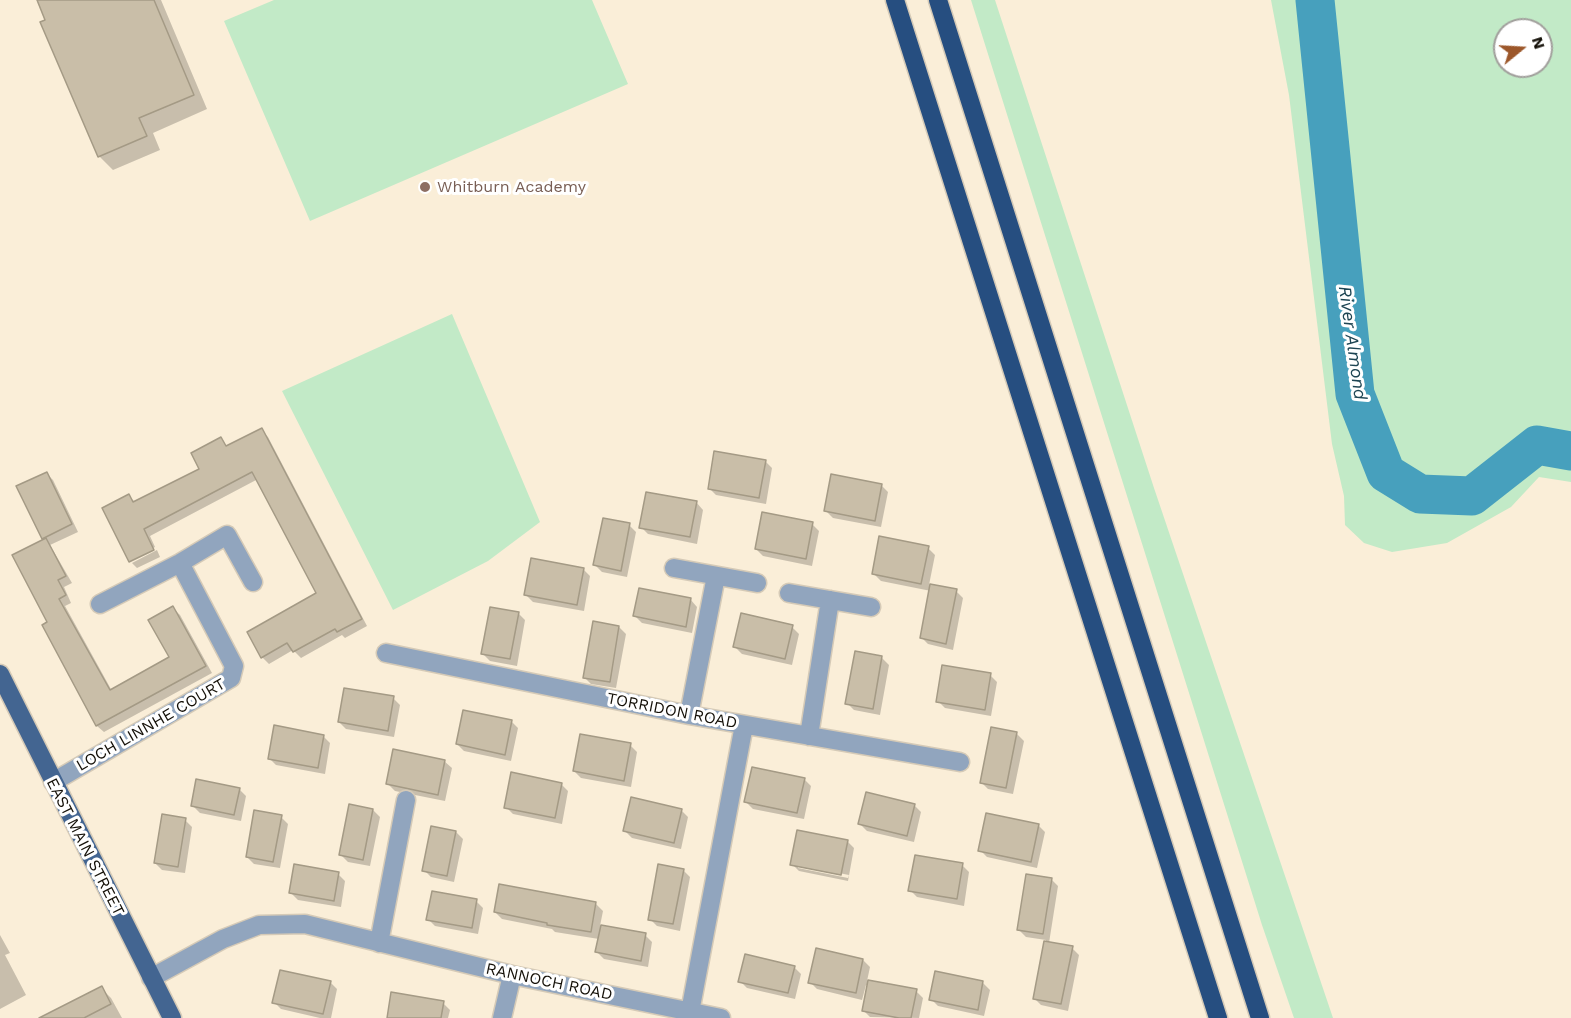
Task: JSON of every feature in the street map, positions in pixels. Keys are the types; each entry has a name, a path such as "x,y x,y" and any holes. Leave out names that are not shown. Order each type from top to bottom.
{"highway":[{"path":"895,0 1218,1018"},
{"path":"938,0 1260,1018"}],"main road":[{"name":"EAST MAIN STREET","path":"0,674 172,1018"}],"street":[{"path":"100,604 227,535 253,582"},
{"name":"LOCH LINNHE COURT","path":"53,782 231,678 234,666 180,562"},
{"path":"674,568 757,583"},
{"path":"689,716 716,576"},
{"path":"789,593 871,607"},
{"path":"809,736 831,600"},
{"name":"TORRIDON ROAD","path":"386,653 689,716 960,762"},
{"path":"690,1012 744,725"},
{"path":"379,942 406,800"},
{"name":"RANNOCH ROAD","path":"151,978 223,939 259,925 305,924 512,975 721,1018"},
{"path":"502,1018 512,975"}],"green space":[{"path":"274,0 592,0 628,84 310,221 224,21"},
{"path":"971,0 995,0 1154,488 1333,1018 1294,1018 1262,925"},
{"path":"1271,0 1571,0 1571,482 1539,477 1511,507 1447,543 1392,552 1364,543 1345,525 1344,496 1332,444 1289,95"},
{"path":"452,314 540,522 488,561 393,610 282,391"}],"building":[{"path":"37,0 154,0 194,95 139,118 147,136 98,157 40,22 45,20"},
{"path":"262,428 362,619 337,632 335,629 293,652 287,643 261,658 247,632 316,593 252,472 144,529 154,550 129,562 102,508 129,494 133,502 199,469 191,453 221,437 226,446"},
{"path":"714,451 766,460 759,498 708,489"},
{"path":"47,472 72,524 42,539 16,486"},
{"path":"831,474 882,484 875,521 824,511"},
{"path":"646,492 697,501 690,537 639,528"},
{"path":"762,512 813,522 806,559 755,549"},
{"path":"603,518 630,523 621,571 593,565"},
{"path":"879,536 929,546 921,584 872,574"},
{"path":"46,538 66,576 58,580 66,595 59,599 110,690 169,657 148,620 173,606 206,666 96,726 42,625 47,622 12,555"},
{"path":"531,558 584,568 577,605 524,595"},
{"path":"930,584 957,589 946,644 920,638"},
{"path":"639,588 691,598 686,627 633,616"},
{"path":"490,607 519,612 510,659 481,654"},
{"path":"741,613 793,625 785,659 733,647"},
{"path":"593,621 619,626 610,682 583,678"},
{"path":"855,651 882,656 873,709 845,704"},
{"path":"942,665 991,673 985,710 936,702"},
{"path":"344,688 394,696 388,731 338,722"},
{"path":"463,710 512,720 505,755 456,744"},
{"path":"274,725 324,735 318,768 268,759"},
{"path":"991,727 1017,732 1006,788 980,783"},
{"path":"580,734 631,743 624,781 573,771"},
{"path":"393,749 445,760 438,795 386,784"},
{"path":"752,767 805,778 797,813 744,802"},
{"path":"511,772 562,783 555,818 504,808"},
{"path":"196,779 240,788 234,815 191,806"},
{"path":"866,792 915,804 907,836 858,824"},
{"path":"631,797 682,809 674,843 623,831"},
{"path":"349,804 373,809 363,860 339,855"},
{"path":"254,810 282,815 273,862 246,857"},
{"path":"986,813 1039,824 1031,862 978,851"},
{"path":"162,814 186,818 178,867 154,863"},
{"path":"431,826 456,831 447,876 422,871"},
{"path":"797,830 848,840 841,875 790,865"},
{"path":"915,855 963,863 957,899 908,891"},
{"path":"294,864 339,872 334,901 289,893"},
{"path":"658,864 684,869 673,924 648,920"},
{"path":"1026,874 1052,878 1043,934 1017,930"},
{"path":"499,884 596,902 591,932 547,925 547,923 494,912"},
{"path":"432,891 477,899 472,928 426,920"},
{"path":"601,925 646,933 641,961 595,952"},
{"path":"1044,941 1073,946 1061,1004 1033,999"},
{"path":"816,948 863,959 856,993 808,983"},
{"path":"745,954 795,966 788,993 738,982"},
{"path":"280,970 331,981 323,1014 272,1003"},
{"path":"935,971 983,981 978,1010 929,1000"},
{"path":"868,980 917,989 911,1018 862,1011"},
{"path":"102,986 111,1004 84,1018 39,1018"},
{"path":"391,992 444,1001 441,1018 387,1018"}],"waterway":[{"name":"River Almond","path":"1315,0 1355,394 1386,473 1420,494 1472,496 1537,445 1571,451"}],"place":[{"name":"Whitburn Academy","path":"425,187"}]}
